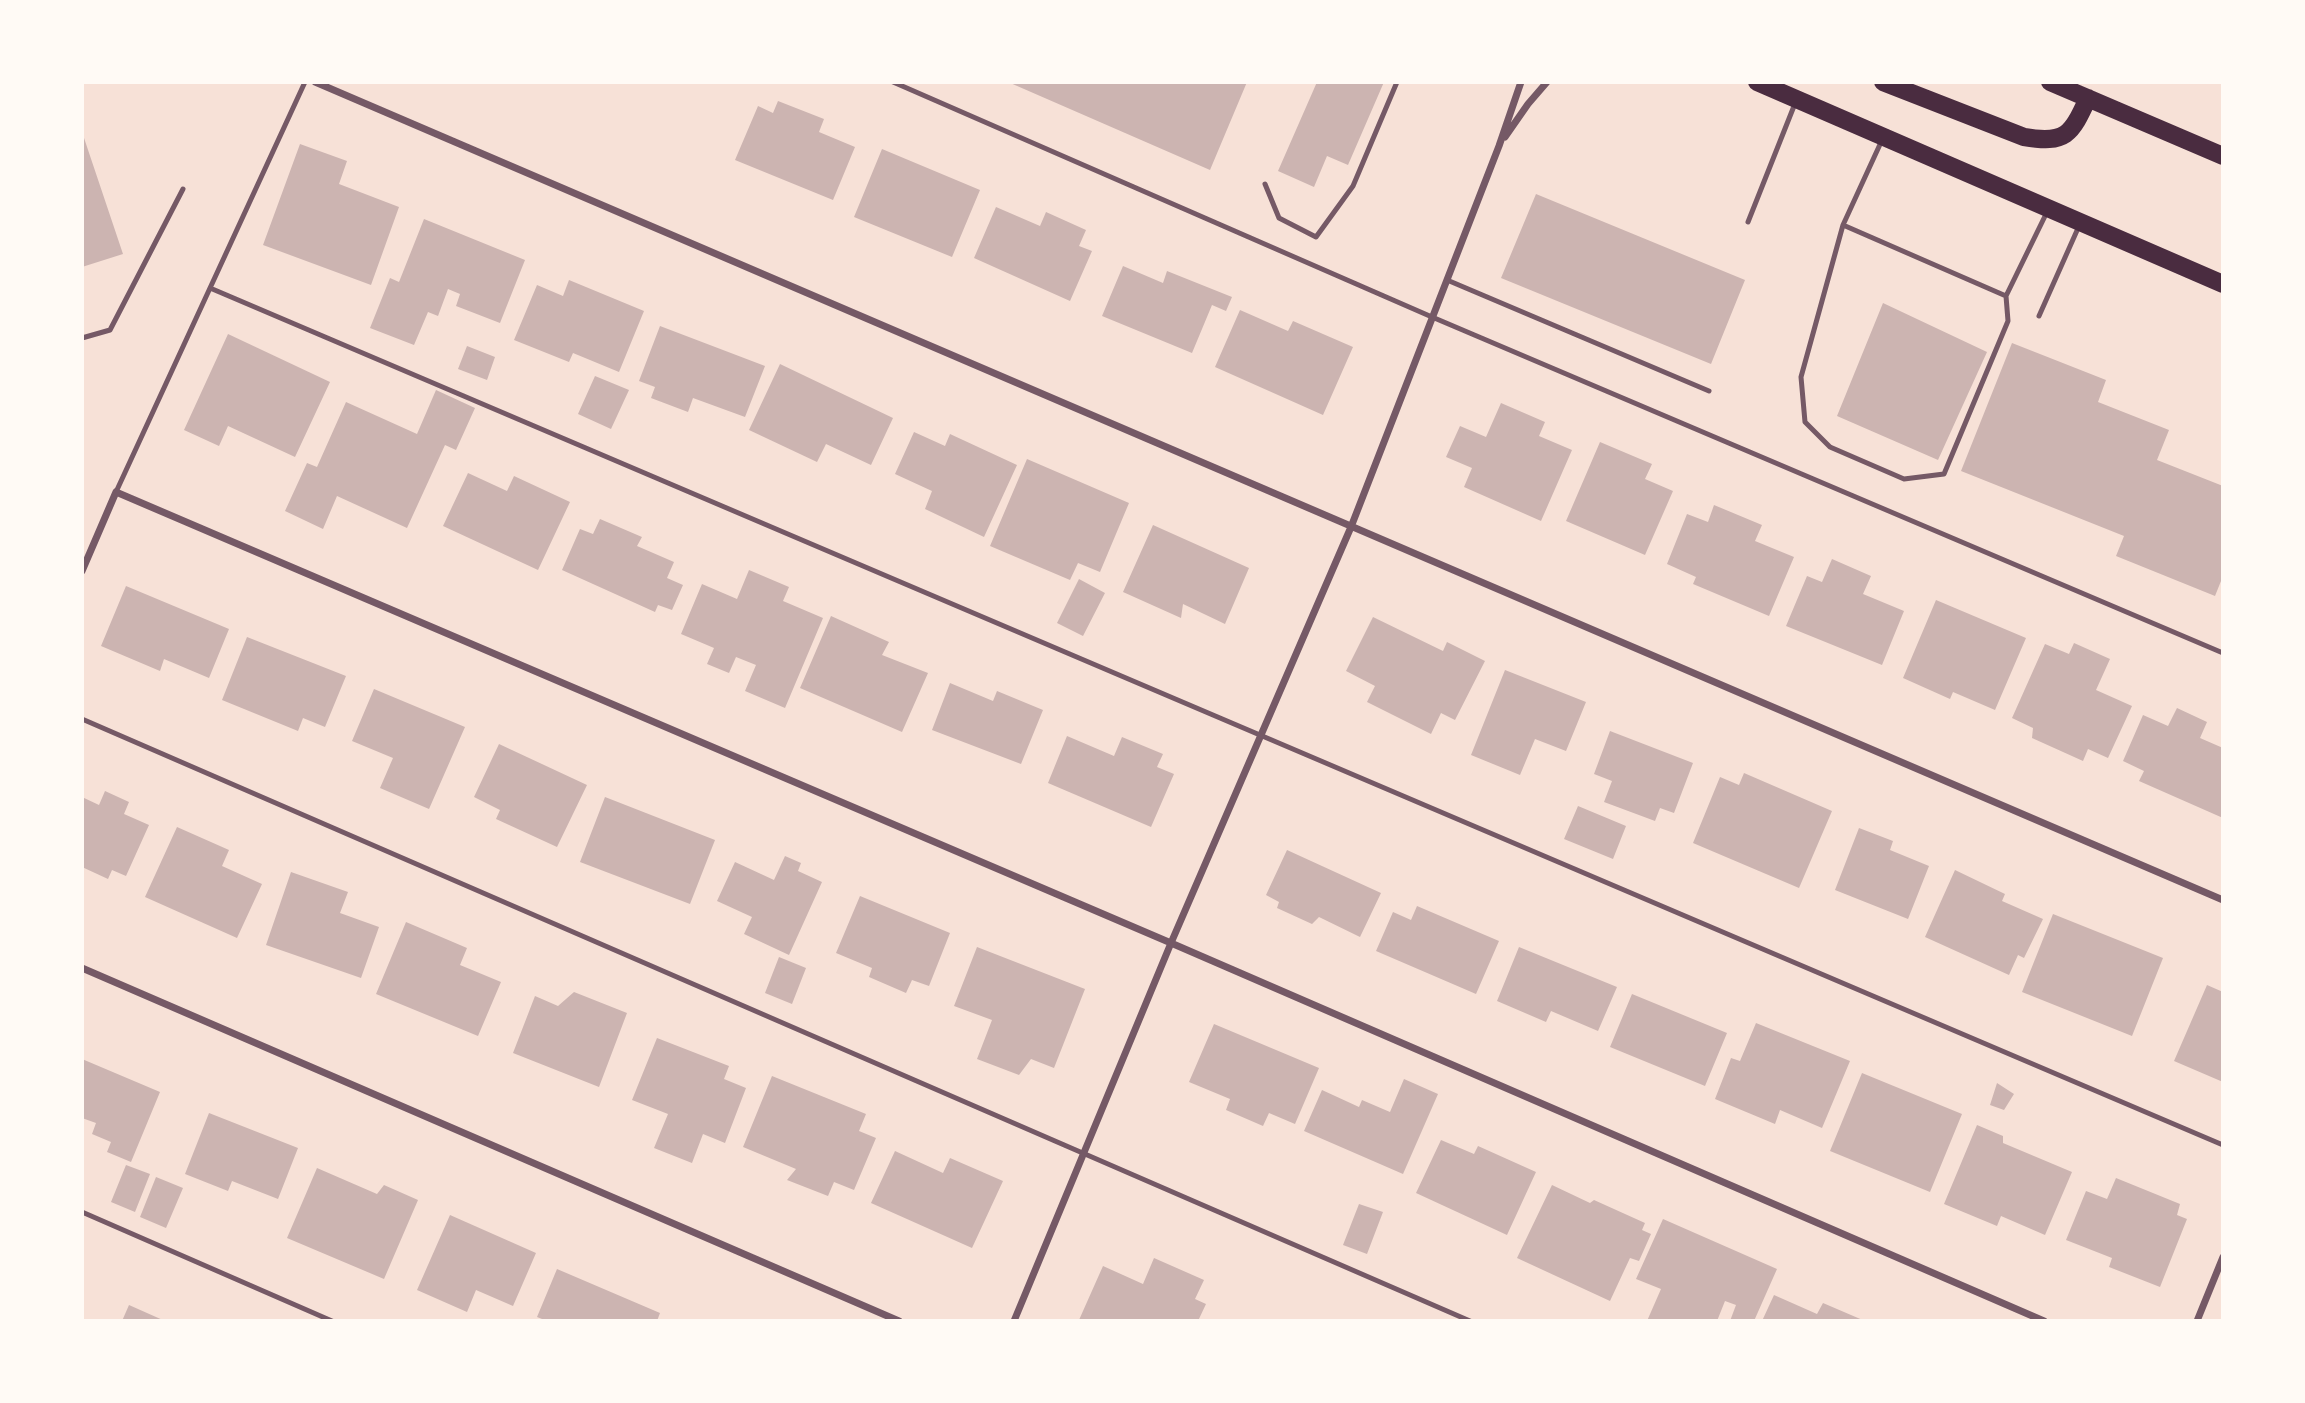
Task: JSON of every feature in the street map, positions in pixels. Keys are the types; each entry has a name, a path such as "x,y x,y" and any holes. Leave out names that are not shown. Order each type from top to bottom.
{"main road":[{"path":"1757,82 2223,284"},
{"path":"1882,82 2024,137 2047,141 2066,135 2078,120 2088,99"},
{"path":"2050,82 2223,156"}],"street":[{"path":"315,82 2223,900"},
{"path":"1014,1321 1171,943 1351,527 1499,146 1521,82"},
{"path":"1499,146 1547,82"},
{"path":"82,571 86,553 116,492 1171,943 2044,1321"},
{"path":"82,968 899,1321"},
{"path":"2197,1321 2223,1257"}],"lane":[{"path":"116,492 305,82"},
{"path":"893,82 1432,317 2223,653"},
{"path":"1265,184 1279,219 1316,237 1353,186 1397,82"},
{"path":"1748,222 1797,99"},
{"path":"1883,137 1843,225 1801,377 1805,422 1830,447 1904,479 1944,474 2008,321 2006,296 2048,209"},
{"path":"82,338 110,330 184,189"},
{"path":"2039,316 2081,223"},
{"path":"1843,225 2006,296"},
{"path":"1447,280 1709,391"},
{"path":"210,288 2223,1145"},
{"path":"82,719 1470,1321"},
{"path":"82,1212 332,1321"}],"building":[{"path":"1008,82 1247,82 1210,170"},
{"path":"1317,82 1384,82 1348,165 1327,156 1314,187 1278,171"},
{"path":"778,101 824,119 819,132 855,147 833,200 735,160 758,106 773,113"},
{"path":"82,132 123,254 82,267"},
{"path":"300,144 347,161 339,184 399,207 371,285 263,245"},
{"path":"882,149 980,190 952,257 854,217"},
{"path":"1536,194 1745,280 1711,364 1501,278"},
{"path":"996,207 1040,226 1046,212 1086,230 1079,246 1092,251 1070,301 974,258"},
{"path":"424,219 525,260 500,323 456,306 460,294 448,289 438,316 428,312 414,345 370,328 390,278 399,282"},
{"path":"1123,266 1163,283 1167,271 1232,297 1226,311 1212,305 1192,353 1102,316"},
{"path":"569,280 644,311 619,372 573,353 569,362 514,340 537,285 563,296"},
{"path":"1883,303 1987,352 1938,460 1837,416"},
{"path":"1240,310 1288,331 1293,321 1353,347 1323,415 1215,367"},
{"path":"660,326 765,366 745,417 693,398 688,412 651,398 655,387 639,381"},
{"path":"228,334 330,382 295,457 228,426 219,446 184,430"},
{"path":"2012,343 2106,380 2098,402 2169,430 2157,460 2223,486 2223,576 2215,596 2116,556 2124,536 1961,471"},
{"path":"467,346 495,357 487,380 458,369"},
{"path":"780,364 893,418 871,465 826,444 817,462 749,430"},
{"path":"595,376 629,390 611,429 578,414"},
{"path":"436,390 475,408 456,450 445,445 407,528 337,496 323,529 285,511 307,463 317,467 346,402 417,434"},
{"path":"1501,403 1545,422 1539,436 1572,450 1541,521 1464,487 1472,468 1446,457 1460,426 1486,437"},
{"path":"914,432 945,446 950,434 1017,465 984,537 925,509 932,491 895,474"},
{"path":"1600,442 1652,464 1645,479 1673,491 1645,555 1566,521"},
{"path":"1027,459 1129,503 1100,572 1078,563 1070,580 990,546"},
{"path":"468,473 507,491 514,476 570,502 538,570 443,526"},
{"path":"1714,505 1762,525 1755,541 1794,557 1769,616 1693,584 1696,577 1667,564 1687,514 1708,522"},
{"path":"600,519 642,537 637,546 674,562 667,578 683,585 672,610 658,605 655,612 562,570 580,529 593,534"},
{"path":"1153,525 1249,568 1225,624 1183,604 1181,618 1123,592"},
{"path":"1832,559 1871,576 1863,594 1904,611 1882,665 1786,626 1807,576 1822,582"},
{"path":"749,570 789,587 783,601 823,618 785,708 745,691 756,665 736,657 729,673 707,664 714,648 681,634 702,584 737,599"},
{"path":"1079,579 1105,593 1083,636 1057,623"},
{"path":"126,586 229,629 209,678 164,659 160,671 101,646"},
{"path":"1936,600 2026,638 1995,710 1953,692 1950,699 1903,678"},
{"path":"831,616 889,642 882,655 928,673 902,732 800,688"},
{"path":"1373,617 1443,651 1447,642 1485,661 1455,720 1441,713 1431,734 1367,702 1375,686 1346,671"},
{"path":"247,637 346,676 325,727 303,718 298,731 222,700"},
{"path":"2074,643 2110,659 2096,690 2132,706 2108,758 2088,749 2083,761 2032,738 2033,728 2012,718 2045,644 2069,654"},
{"path":"1505,670 1586,702 1566,751 1535,739 1520,775 1471,755"},
{"path":"950,683 993,701 997,691 1043,710 1021,764 932,730"},
{"path":"374,689 465,727 429,809 380,788 393,758 352,741"},
{"path":"2177,708 2207,722 2200,738 2223,748 2223,818 2139,781 2144,771 2123,761 2143,715 2168,726"},
{"path":"1610,731 1693,763 1674,813 1660,808 1655,821 1604,802 1612,781 1594,774"},
{"path":"1067,736 1114,756 1122,737 1163,754 1157,767 1174,774 1151,827 1048,783"},
{"path":"499,744 587,785 557,847 496,819 500,810 474,797"},
{"path":"1744,773 1832,811 1799,888 1693,843 1720,777 1739,785"},
{"path":"105,791 129,802 124,814 149,825 126,876 112,870 108,879 82,867 82,797 99,805"},
{"path":"605,797 715,840 690,904 580,862"},
{"path":"1578,806 1626,826 1613,859 1564,839"},
{"path":"177,827 229,850 222,866 262,884 237,938 145,897"},
{"path":"1859,828 1893,841 1890,850 1929,866 1908,919 1835,890"},
{"path":"1287,850 1381,893 1360,937 1319,917 1312,924 1277,908 1279,902 1266,895"},
{"path":"785,856 801,863 798,871 822,882 789,955 744,934 752,917 717,901 735,862 774,880"},
{"path":"1955,870 2005,894 2002,901 2043,919 2024,958 2018,955 2009,975 1925,937"},
{"path":"291,872 348,892 340,913 379,927 361,978 266,945"},
{"path":"860,896 950,933 929,986 912,980 906,993 869,977 872,968 836,953"},
{"path":"1417,906 1499,941 1476,994 1376,951 1393,912 1411,920"},
{"path":"2053,914 2163,958 2132,1036 2022,992"},
{"path":"406,922 467,948 460,965 501,982 478,1036 376,994"},
{"path":"977,947 1085,989 1054,1068 1031,1059 1019,1075 977,1059 992,1020 954,1006"},
{"path":"1519,947 1617,987 1598,1031 1551,1011 1546,1022 1497,1001"},
{"path":"779,957 806,968 792,1004 765,993"},
{"path":"2207,985 2223,992 2223,1082 2174,1061"},
{"path":"574,992 627,1013 599,1087 513,1053 535,996 558,1006"},
{"path":"1632,994 1727,1033 1705,1086 1610,1047"},
{"path":"1756,1023 1850,1061 1822,1128 1780,1110 1775,1124 1715,1099 1731,1058 1740,1061"},
{"path":"1214,1024 1319,1068 1295,1124 1269,1113 1263,1126 1226,1110 1230,1099 1189,1082"},
{"path":"657,1038 729,1066 724,1079 746,1088 725,1143 703,1134 692,1163 654,1148 668,1114 632,1100"},
{"path":"82,1059 160,1092 131,1162 107,1152 111,1142 92,1134 96,1123 82,1118"},
{"path":"1862,1073 1962,1114 1930,1192 1830,1151"},
{"path":"772,1076 866,1114 859,1131 876,1138 854,1190 834,1182 828,1196 787,1180 796,1169 743,1147"},
{"path":"1404,1079 1438,1094 1403,1174 1304,1131 1322,1090 1359,1107 1362,1100 1390,1112"},
{"path":"1997,1083 2014,1094 2004,1110 1990,1105"},
{"path":"209,1113 298,1148 278,1199 232,1181 228,1191 185,1174"},
{"path":"1977,1125 2003,1136 2003,1143 2072,1172 2045,1235 2001,1216 1997,1226 1944,1204"},
{"path":"1441,1140 1474,1154 1478,1146 1536,1172 1507,1235 1416,1193"},
{"path":"895,1151 943,1173 950,1158 1003,1181 972,1248 871,1203"},
{"path":"126,1165 150,1174 135,1212 111,1202"},
{"path":"317,1168 377,1194 384,1185 418,1200 384,1279 287,1238"},
{"path":"156,1177 183,1188 166,1228 140,1217"},
{"path":"2116,1178 2180,1204 2177,1215 2187,1219 2160,1287 2109,1267 2112,1258 2066,1240 2086,1191 2107,1199"},
{"path":"1552,1185 1590,1203 1594,1200 1645,1223 1642,1230 1651,1234 1639,1261 1630,1258 1610,1301 1517,1258"},
{"path":"1359,1204 1383,1212 1367,1254 1343,1245"},
{"path":"450,1215 536,1253 513,1306 476,1290 467,1312 417,1290"},
{"path":"1663,1219 1777,1269 1754,1321 1730,1321 1736,1305 1725,1301 1717,1321 1647,1321 1661,1289 1636,1279"},
{"path":"1154,1258 1204,1280 1195,1299 1206,1304 1198,1321 1079,1320 1103,1266 1143,1284"},
{"path":"557,1269 660,1313 657,1321 547,1321 537,1317"},
{"path":"1774,1295 1817,1314 1823,1303 1865,1321 1762,1321"},
{"path":"129,1305 165,1321 122,1321"}]}
